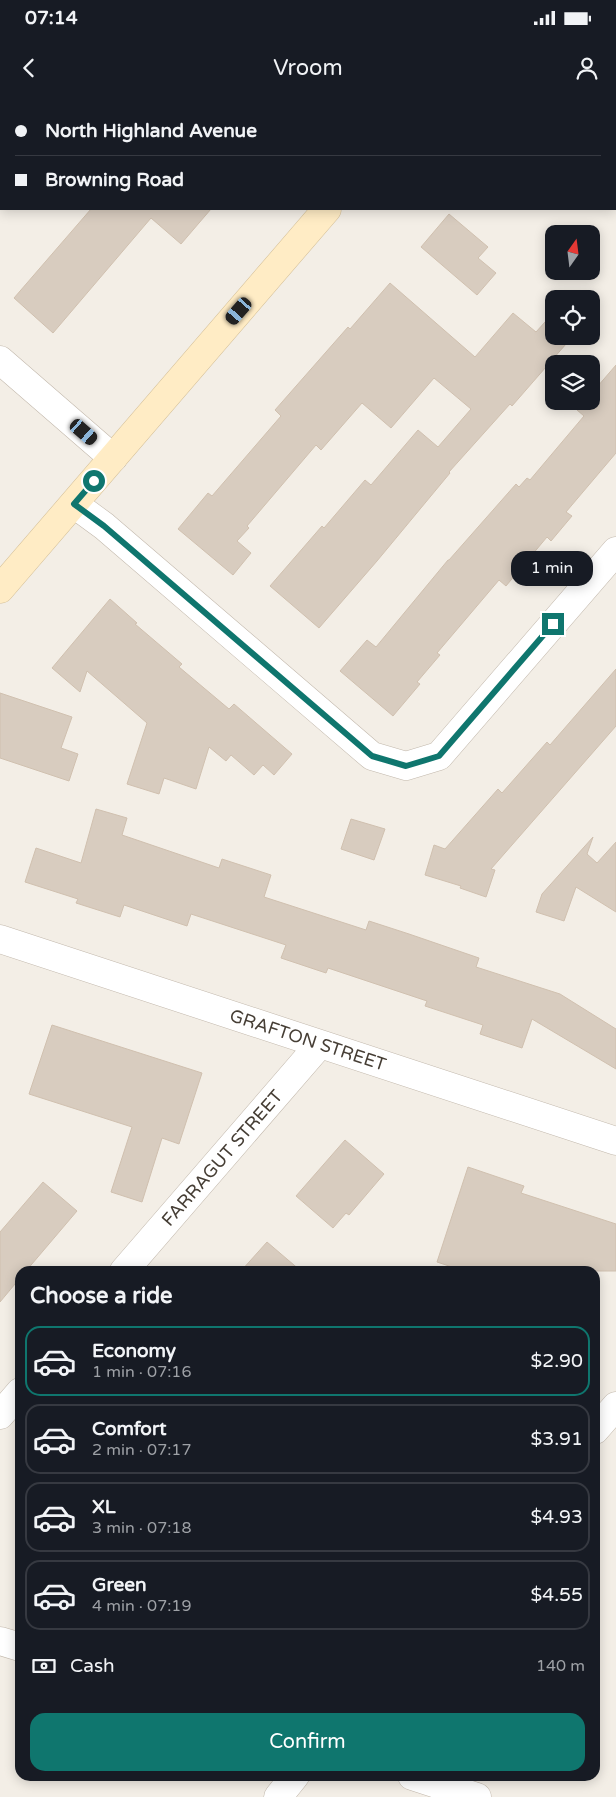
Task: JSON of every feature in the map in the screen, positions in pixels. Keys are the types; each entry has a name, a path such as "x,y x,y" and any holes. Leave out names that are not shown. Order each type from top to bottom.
{"main road":[{"path":"0,589 326,210"}],"street":[{"path":"0,360 113,458"},
{"path":"74,504 104,526 372,756 406,766 439,756 616,551"},
{"name":"GRAFTON STREET","path":"0,939 616,1141"},
{"name":"FARRAGUT STREET","path":"128,1266 320,1044"},
{"path":"0,1415 15,1398"},
{"path":"600,1424 616,1406"},
{"path":"0,1641 15,1646"},
{"path":"278,1797 291,1781"},
{"path":"427,1781 477,1797"}],"building":[{"path":"90,210 210,210 181,244 151,218 53,333 14,298"},
{"path":"449,214 488,247 478,258 496,273 477,295 421,247"},
{"path":"390,283 475,357 513,313 536,332 545,322 545,345 565,345 556,355 545,355 545,368 449,472 377,561 319,628 270,586 322,526 324,528 365,480 371,485 418,430 438,447 471,409 434,378 391,428 362,403 321,450 316,445 247,526 249,528 237,541 251,553 233,575 178,529 208,493 212,496 281,416 275,410 348,327 350,329"},
{"path":"616,365 616,453 566,512 572,516 551,541 547,537 506,586 499,580 437,653 440,655 417,682 420,684 393,716 340,671 367,640 376,647 448,560 516,484 519,487 527,478 530,480 584,416 577,410 600,410 600,384"},
{"path":"110,599 137,623 135,624 182,664 179,667 229,709 234,704 292,754 274,775 263,765 254,775 231,755 226,761 209,747 196,789 164,778 159,794 127,784 147,723 87,671 80,692 52,668"},
{"path":"616,669 616,726 491,869 495,870 486,897 460,888 461,886 425,875 434,845 445,849 498,789 502,793 547,742 550,745"},
{"path":"0,693 72,717 61,748 78,754 69,781 0,758"},
{"path":"96,809 127,818 122,835 219,868 222,859 271,875 264,897 366,930 369,921 409,934 479,958 476,967 560,994 616,1029 616,1069 532,1019 522,1048 480,1034 483,1025 425,1006 427,1001 328,968 326,973 281,958 286,945 191,914 187,926 124,905 120,917 76,903 78,899 25,882 36,848 81,863"},
{"path":"351,819 385,829 374,860 341,849"},
{"path":"593,837 587,854 597,863 616,842 616,912 576,887 564,921 536,912 542,894"},
{"path":"52,1025 202,1073 179,1144 162,1138 142,1202 111,1192 132,1127 29,1094"},
{"path":"345,1140 384,1174 349,1215 346,1213 333,1228 296,1196"},
{"path":"468,1167 524,1186 521,1193 616,1224 616,1271 600,1271 600,1266 449,1266 437,1262"},
{"path":"43,1182 77,1211 30,1266 15,1266 15,1284 0,1302 0,1232"},
{"path":"267,1242 295,1266 245,1266"}],"route":[{"path":"94,481 74,504 104,526 372,756 406,766 439,756 553,624"}]}
